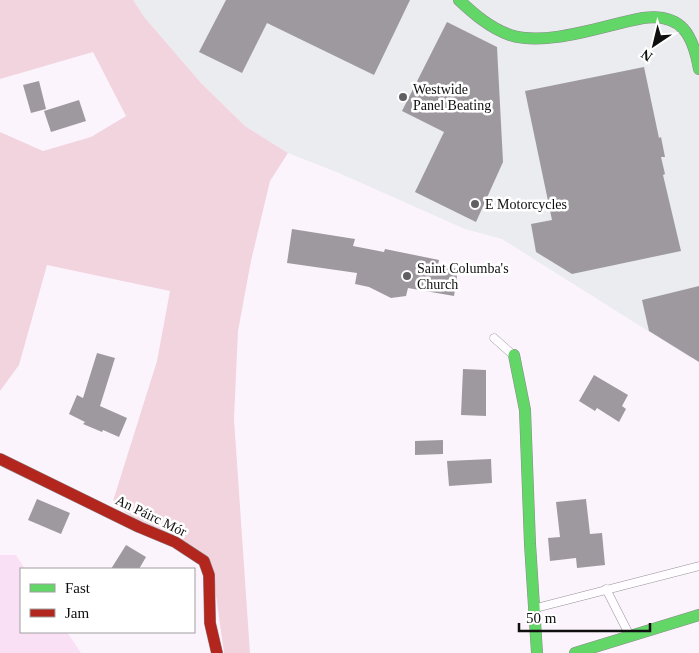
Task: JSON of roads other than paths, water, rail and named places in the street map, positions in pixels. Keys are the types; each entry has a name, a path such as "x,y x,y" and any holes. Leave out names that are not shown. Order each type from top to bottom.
{"street":[{"path":"458,0 486,23 506,34 529,38 557,36 642,19 661,18 671,21 682,28 689,36 695,47 699,69"},
{"path":"514,355 525,410 537,653"},
{"name":"An Páirc Mór","path":"0,459 139,527 175,542 204,561 209,575 210,623 217,653"},
{"path":"575,653 699,615"}],"lane":[{"path":"494,338 514,355"},
{"path":"534,608 699,566"},
{"path":"606,590 631,637"}],"place":[{"name":"Westwide Panel Beating","path":"403,97"},
{"name":"E Motorcycles","path":"475,204"},
{"name":"Saint Columba's Church","path":"407,276"}]}
